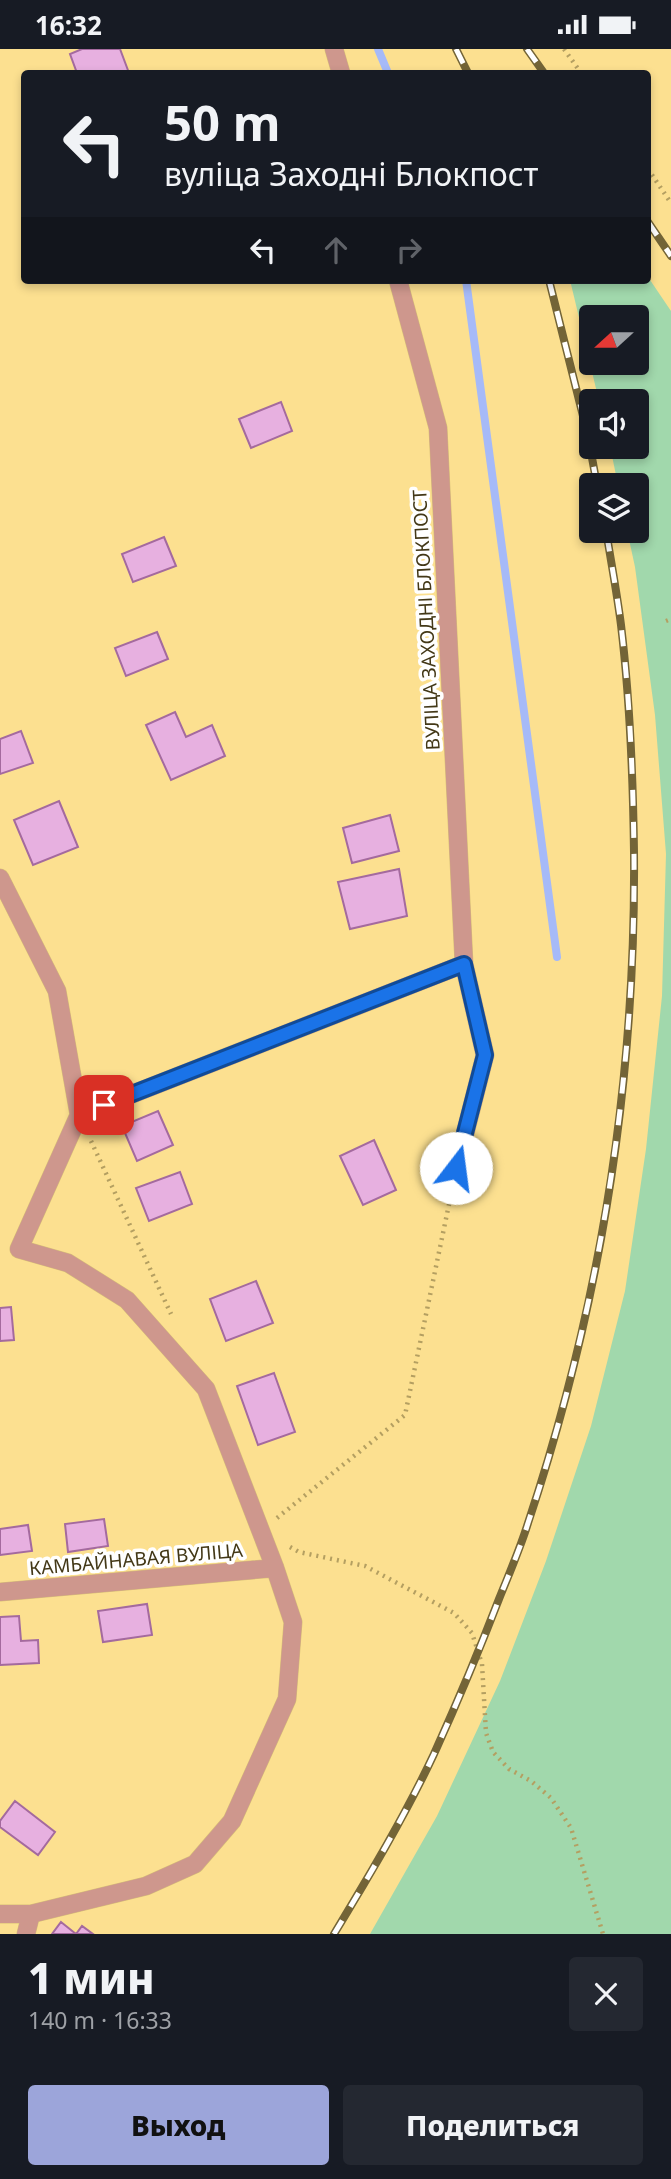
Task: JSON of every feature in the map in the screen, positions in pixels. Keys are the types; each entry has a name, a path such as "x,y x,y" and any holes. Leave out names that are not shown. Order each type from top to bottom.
{"street":[{"path":"334,49 340,70"},
{"name":"ВУЛІЦА ЗАХОДНІ БЛОКПОСТ","path":"399,284 438,428 464,964 485,1055 456,1168"},
{"path":"0,878 57,991 79,1115 19,1249"},
{"path":"79,1115 464,964"},
{"path":"0,1251 19,1249 68,1263 127,1300 206,1389 293,1622 287,1699 232,1821 195,1864 146,1886 32,1914 0,1914"},
{"name":"КАМБАЙНАВАЯ ВУЛІЦА","path":"0,1593 275,1568"},
{"path":"26,1934 32,1914"}],"path":[{"path":"564,49 579,70"},
{"path":"651,173 671,203"},
{"path":"79,1115 171,1314"},
{"path":"456,1168 405,1415 261,1531 299,1552 365,1566 454,1613 472,1633 482,1664 486,1733 494,1752 509,1769 531,1781 551,1798 570,1828 603,1934"}],"green space":[{"path":"651,281 671,311 671,1934 370,1934 437,1816 500,1681 546,1561 591,1426 625,1291 646,1149 662,996 666,854 655,715 630,543 649,543 649,473 616,473 613,459 649,459 649,389 596,389 593,375 649,375 649,305 579,305 579,318 571,284 651,284"}],"building":[{"path":"82,49 120,49 128,70 76,70 70,54"},
{"path":"281,402 292,431 251,448 239,419"},
{"path":"164,537 176,566 133,582 122,554"},
{"path":"157,632 168,659 126,676 115,648"},
{"path":"175,712 186,737 212,725 225,756 171,780 146,725"},
{"path":"21,731 33,763 0,774 0,739"},
{"path":"59,801 78,847 33,865 14,820"},
{"path":"390,815 399,851 352,863 343,828"},
{"path":"399,869 407,916 350,929 338,882"},
{"path":"158,1111 173,1145 137,1161 122,1126"},
{"path":"374,1140 396,1190 363,1205 340,1156"},
{"path":"180,1172 192,1204 149,1221 136,1188"},
{"path":"256,1281 273,1323 226,1341 210,1299"},
{"path":"11,1307 14,1340 0,1341 0,1308"},
{"path":"274,1373 295,1432 258,1445 237,1386"},
{"path":"104,1519 108,1546 68,1552 65,1524"},
{"path":"28,1525 32,1551 0,1555 0,1529"},
{"path":"147,1604 152,1635 103,1642 98,1611"},
{"path":"19,1616 21,1641 38,1640 39,1663 0,1665 0,1617"},
{"path":"15,1801 55,1832 38,1855 0,1827 0,1821"},
{"path":"61,1922 76,1934 52,1934"},
{"path":"82,1926 93,1934 76,1934"}],"waterway":[{"path":"378,49 387,70"},
{"path":"467,284 557,957"}],"railway":[{"path":"456,49 466,70"},
{"path":"527,49 542,70"},
{"path":"651,226 671,256"},
{"path":"550,284 595,473"},
{"path":"334,1934 423,1777 468,1677 514,1561 553,1442 594,1276 620,1108 633,937 634,824 629,710 621,625 608,543"}],"route":[{"path":"104,1105 464,964 485,1055 456,1168"}]}
